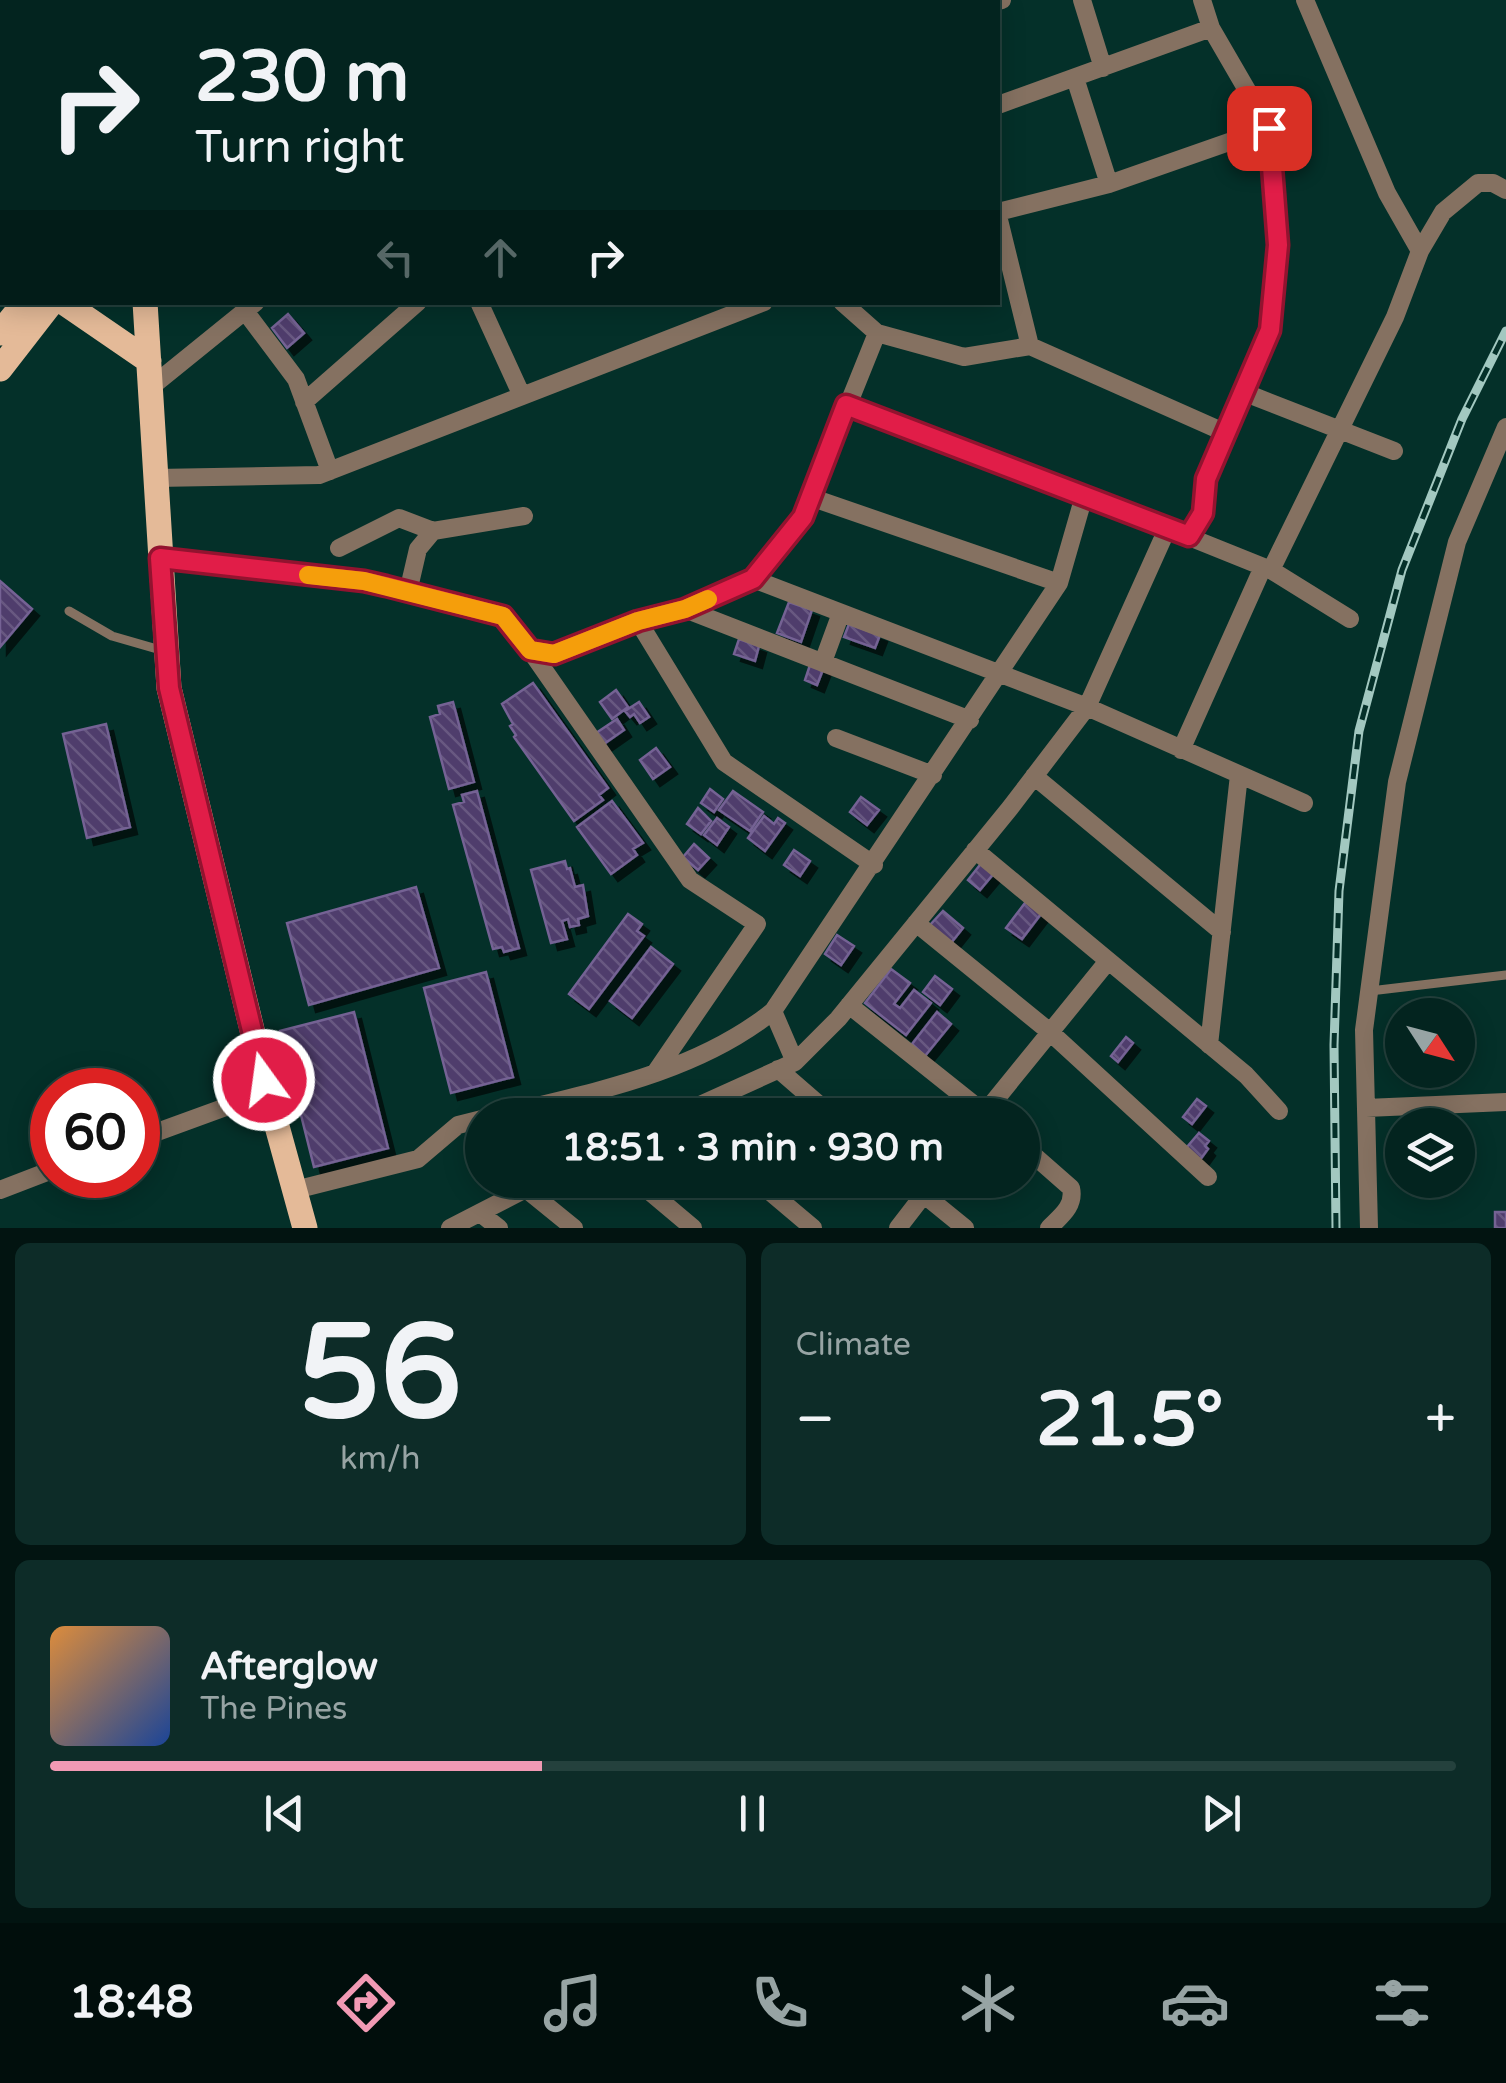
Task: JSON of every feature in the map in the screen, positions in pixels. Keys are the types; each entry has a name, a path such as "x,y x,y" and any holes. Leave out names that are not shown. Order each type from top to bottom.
{"main road":[{"path":"0,333 23,305"},
{"path":"0,369 50,305"},
{"path":"67,305 150,374"},
{"path":"145,305 169,688 305,1228"}],"street":[{"path":"1082,0 1102,68"},
{"path":"1189,536 1203,513 1206,479 1270,330 1278,245 1269,128 1211,28 1202,0"},
{"path":"1306,0 1387,193 1420,251"},
{"path":"1000,104 1211,28"},
{"path":"1075,78 1108,184"},
{"path":"1000,213 1108,184 1269,128"},
{"path":"1182,750 1267,568 1342,430 1395,318 1420,251 1443,212 1478,182 1493,183 1506,190"},
{"path":"1000,222 1030,346"},
{"path":"304,402 415,305"},
{"path":"480,305 522,396"},
{"path":"156,478 319,475 756,305"},
{"path":"845,305 877,333 964,358 1030,346 1226,433"},
{"path":"150,374 251,307 296,378 330,471"},
{"path":"530,650 554,654 638,621 685,609 753,579 803,517 877,333"},
{"path":"1243,392 1394,452"},
{"path":"846,405 1267,568 1350,618"},
{"path":"1369,1228 1364,1030 1397,782 1457,542 1506,428"},
{"path":"562,1098 655,1073 742,1036 774,1012 1059,584 1084,496"},
{"path":"810,497 1059,584"},
{"path":"338,548 399,518 433,531 524,516"},
{"path":"715,1098 786,1065 849,1005 1034,776 1087,707 1168,527"},
{"path":"408,592 418,549 433,531"},
{"path":"160,558 364,581 503,616 690,880 758,924 655,1073"},
{"path":"753,579 1087,707 1304,803"},
{"path":"685,609 970,720"},
{"path":"823,662 841,613"},
{"path":"638,621 724,762 874,864"},
{"path":"836,738 934,775"},
{"path":"1034,776 1222,932"},
{"path":"1209,1045 1239,776"},
{"path":"975,850 1246,1075 1279,1111"},
{"path":"916,923 1050,1032 1208,1178"},
{"path":"997,1098 1108,961"},
{"path":"849,1005 964,1098"},
{"path":"774,1012 786,1065 816,1098"},
{"path":"160,1132 268,1092"},
{"path":"1366,1108 1506,1102"},
{"path":"295,1190 418,1158 465,1123"},
{"path":"1040,1160 1071,1188 1073,1198 1070,1207 1049,1228"},
{"path":"0,1190 30,1178"},
{"path":"450,1228 507,1198"},
{"path":"547,1198 574,1228"},
{"path":"657,1198 693,1228"},
{"path":"777,1198 813,1228"},
{"path":"898,1228 921,1198"},
{"path":"938,1198 965,1228"},
{"path":"480,1212 499,1228"}],"lane":[{"path":"69,611 112,636 166,652"},
{"path":"1369,991 1506,974"}],"building":[{"path":"288,314 304,333 287,348 272,328"},
{"path":"0,581 32,609 0,647"},
{"path":"789,602 812,610 801,642 777,633"},
{"path":"849,624 880,635 875,648 844,637"},
{"path":"739,639 759,646 755,661 734,654"},
{"path":"811,662 824,667 817,685 805,680"},
{"path":"533,683 608,788 599,795 603,800 574,821 514,737 510,726 513,724 502,704"},
{"path":"616,690 628,707 612,719 600,702"},
{"path":"453,702 474,782 449,789 430,717 440,714 438,706"},
{"path":"639,702 649,717 640,723 634,714 630,717 625,711"},
{"path":"617,719 624,730 601,746 593,735"},
{"path":"106,724 130,827 87,838 63,734"},
{"path":"656,748 670,767 653,779 640,760"},
{"path":"710,789 723,799 714,812 701,803"},
{"path":"477,791 519,948 504,952 502,947 493,949 453,805 464,802 462,795"},
{"path":"733,791 763,812 750,831 719,810"},
{"path":"861,797 879,810 867,825 850,812"},
{"path":"612,801 643,843 633,849 637,855 611,874 577,827"},
{"path":"698,808 711,821 701,834 687,824"},
{"path":"764,816 774,824 778,818 785,823 765,851 748,838"},
{"path":"717,818 729,827 717,845 704,835"},
{"path":"694,844 709,858 698,870 683,857"},
{"path":"794,850 810,861 800,876 784,865"},
{"path":"565,861 575,887 583,885 588,916 570,927 568,919 562,921 567,939 551,943 531,870"},
{"path":"983,861 995,872 980,890 968,880"},
{"path":"416,887 439,968 309,1005 287,923"},
{"path":"1028,899 1044,910 1022,939 1006,928"},
{"path":"943,911 963,928 951,943 929,926"},
{"path":"628,914 642,924 637,931 644,936 589,1009 569,994"},
{"path":"837,935 854,946 841,965 825,954"},
{"path":"651,947 673,964 632,1018 610,1001"},
{"path":"891,969 910,983 894,1004 900,1008 914,990 931,1003 906,1035 865,1003"},
{"path":"486,972 513,1077 451,1093 424,988"},
{"path":"935,976 952,989 940,1005 923,992"},
{"path":"354,1012 388,1148 314,1167 280,1031"},
{"path":"937,1012 951,1024 925,1056 912,1044"},
{"path":"1126,1037 1133,1043 1118,1062 1111,1056"},
{"path":"1197,1099 1206,1106 1192,1124 1183,1117"},
{"path":"1199,1133 1209,1141 1200,1160 1186,1148"},
{"path":"1495,1212 1506,1212 1506,1228 1495,1228"}],"railway":[{"path":"1336,1228 1334,1045 1339,891 1359,731 1402,570 1462,419 1506,331"}],"slow traffic":[{"path":"308,575 364,581 503,616 530,650 554,654 708,599"}],"route":[{"path":"264,1080 169,688 160,558 364,581 503,616 530,650 554,654 638,621 685,609 753,579 803,517 846,405 1189,536 1203,513 1206,479 1270,330 1278,245 1269,128"}]}
